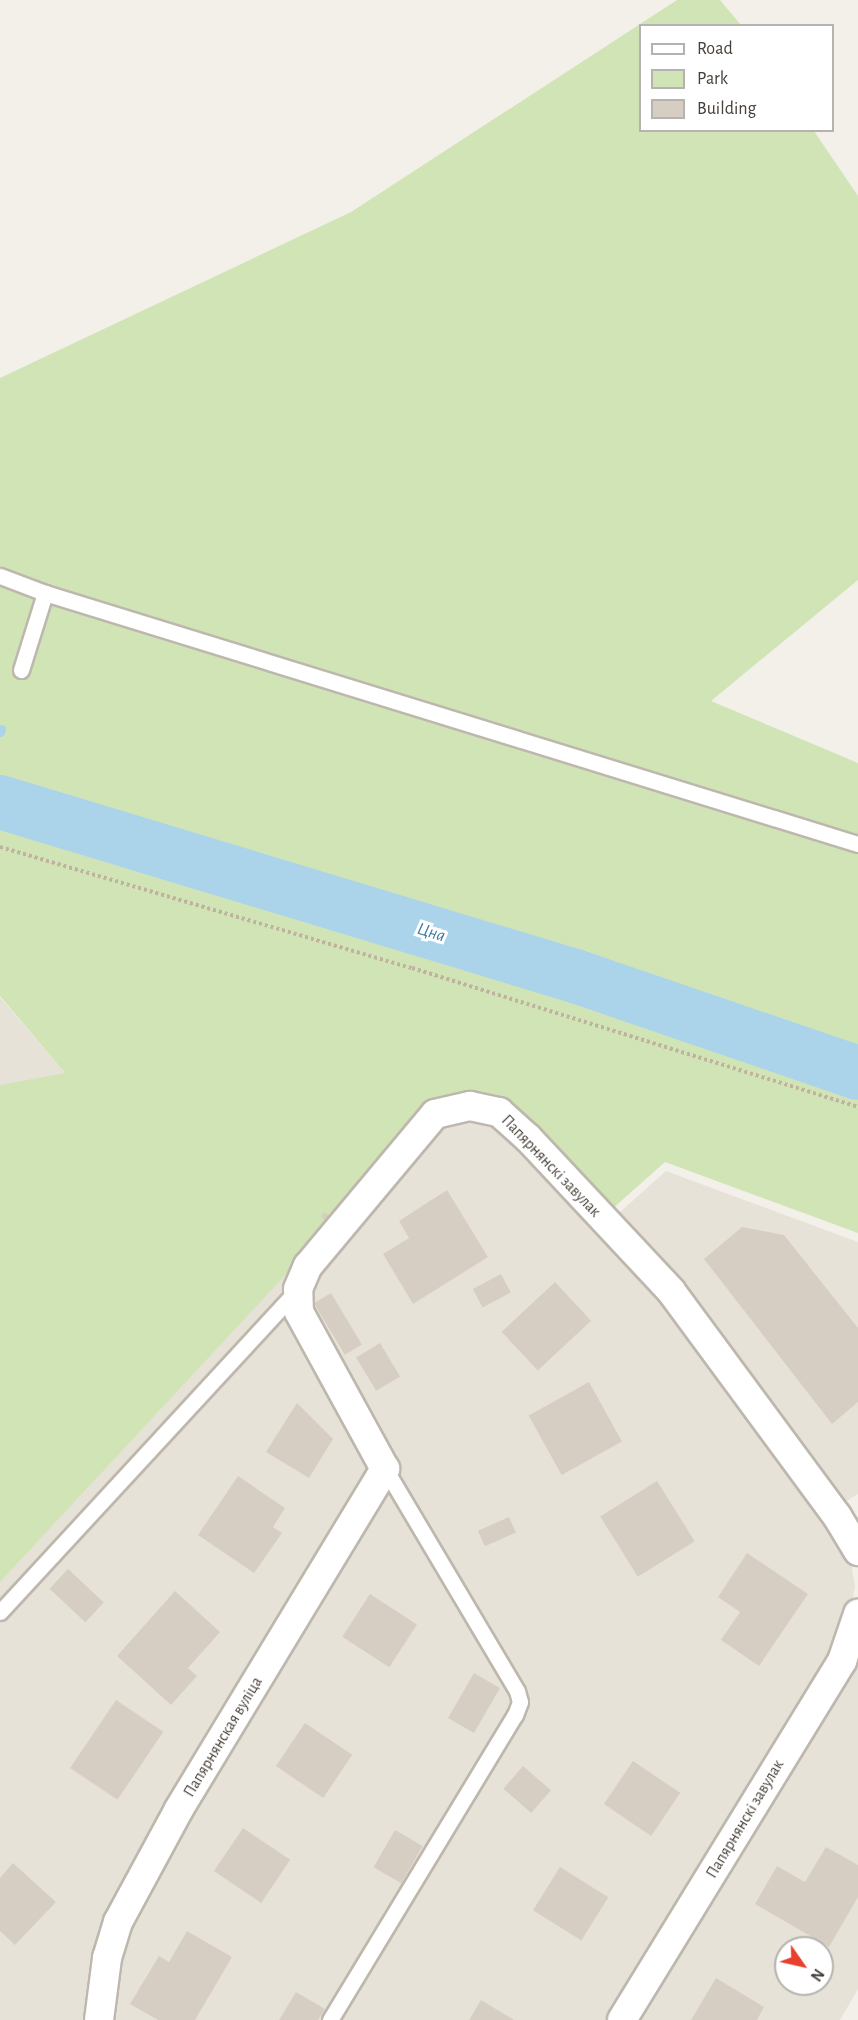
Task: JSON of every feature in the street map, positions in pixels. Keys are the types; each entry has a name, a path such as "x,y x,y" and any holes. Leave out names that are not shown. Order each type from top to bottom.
{"street":[{"name":"Папярнянскі завулак","path":"298,1289 308,1266 435,1114 470,1106 499,1112 528,1138 670,1292 837,1516 858,1551"},
{"path":"298,1289 299,1312 385,1469"},
{"name":"Папярнянская вуліца","path":"99,2020 107,1958 118,1922 179,1809 385,1469"},
{"name":"Папярнянскі завулак","path":"622,2020 842,1661 858,1614"}],"lane":[{"path":"0,576 45,593 858,844"},
{"path":"21,670 45,593"},
{"path":"0,1612 298,1289"},
{"path":"330,2020 515,1715 520,1702 517,1691 385,1469"}],"path":[{"path":"0,846 423,972 858,1107"}],"shaded area":[{"path":"0,997 70,1079 495,1120 601,1229 666,1171 858,1242 858,1494 825,1514 849,1550 855,1587 847,1625 858,1633 858,1989 840,2020 0,2020"}],"green space":[{"path":"677,0 720,0 740,24 640,24"},
{"path":"639,25 639,132 815,132 858,196 858,580 711,701 858,763 858,1233 665,1162 602,1218 499,1112 435,1114 0,1582 0,1085 65,1073 0,996 0,378 351,212"}],"building":[{"path":"447,1190 488,1257 413,1304 383,1254 409,1238 399,1221"},
{"path":"325,1212 331,1218 326,1222 321,1216"},
{"path":"742,1227 784,1235 858,1328 858,1402 832,1424 704,1259"},
{"path":"501,1274 511,1293 483,1308 473,1289"},
{"path":"555,1282 591,1321 538,1371 502,1332"},
{"path":"331,1293 362,1344 345,1355 314,1303"},
{"path":"380,1343 400,1376 376,1391 356,1357"},
{"path":"589,1382 622,1441 562,1475 529,1415"},
{"path":"297,1403 333,1439 309,1478 266,1452"},
{"path":"238,1476 285,1508 273,1527 282,1533 254,1573 198,1535"},
{"path":"657,1481 695,1541 638,1577 600,1517"},
{"path":"509,1517 516,1533 485,1546 478,1531"},
{"path":"747,1553 808,1594 759,1666 721,1640 740,1612 718,1597"},
{"path":"68,1569 104,1602 85,1622 50,1589"},
{"path":"175,1591 220,1632 188,1668 197,1676 171,1705 117,1656"},
{"path":"370,1594 417,1624 389,1667 342,1637"},
{"path":"474,1673 500,1688 474,1733 448,1718"},
{"path":"116,1700 163,1732 117,1800 70,1768"},
{"path":"305,1723 352,1755 323,1798 276,1766"},
{"path":"633,1761 680,1793 651,1836 604,1804"},
{"path":"523,1766 551,1790 531,1813 503,1789"},
{"path":"243,1828 290,1860 261,1903 214,1871"},
{"path":"395,1830 423,1846 401,1883 374,1867"},
{"path":"826,1847 858,1865 858,1897 834,1938 834,1936 810,1936 755,1904 777,1866 805,1882"},
{"path":"13,1863 56,1902 15,1945 0,1931 0,1878"},
{"path":"560,1867 608,1897 581,1940 533,1910"},
{"path":"187,1931 232,1957 195,2020 158,2020 130,2004 159,1956 169,1962"},
{"path":"716,1978 764,2007 757,2020 691,2020"},
{"path":"296,1992 325,2009 318,2020 279,2020"},
{"path":"481,2000 514,2020 469,2020"}],"waterway":[{"name":"Цна","path":"0,802 575,976 858,1073"}]}
